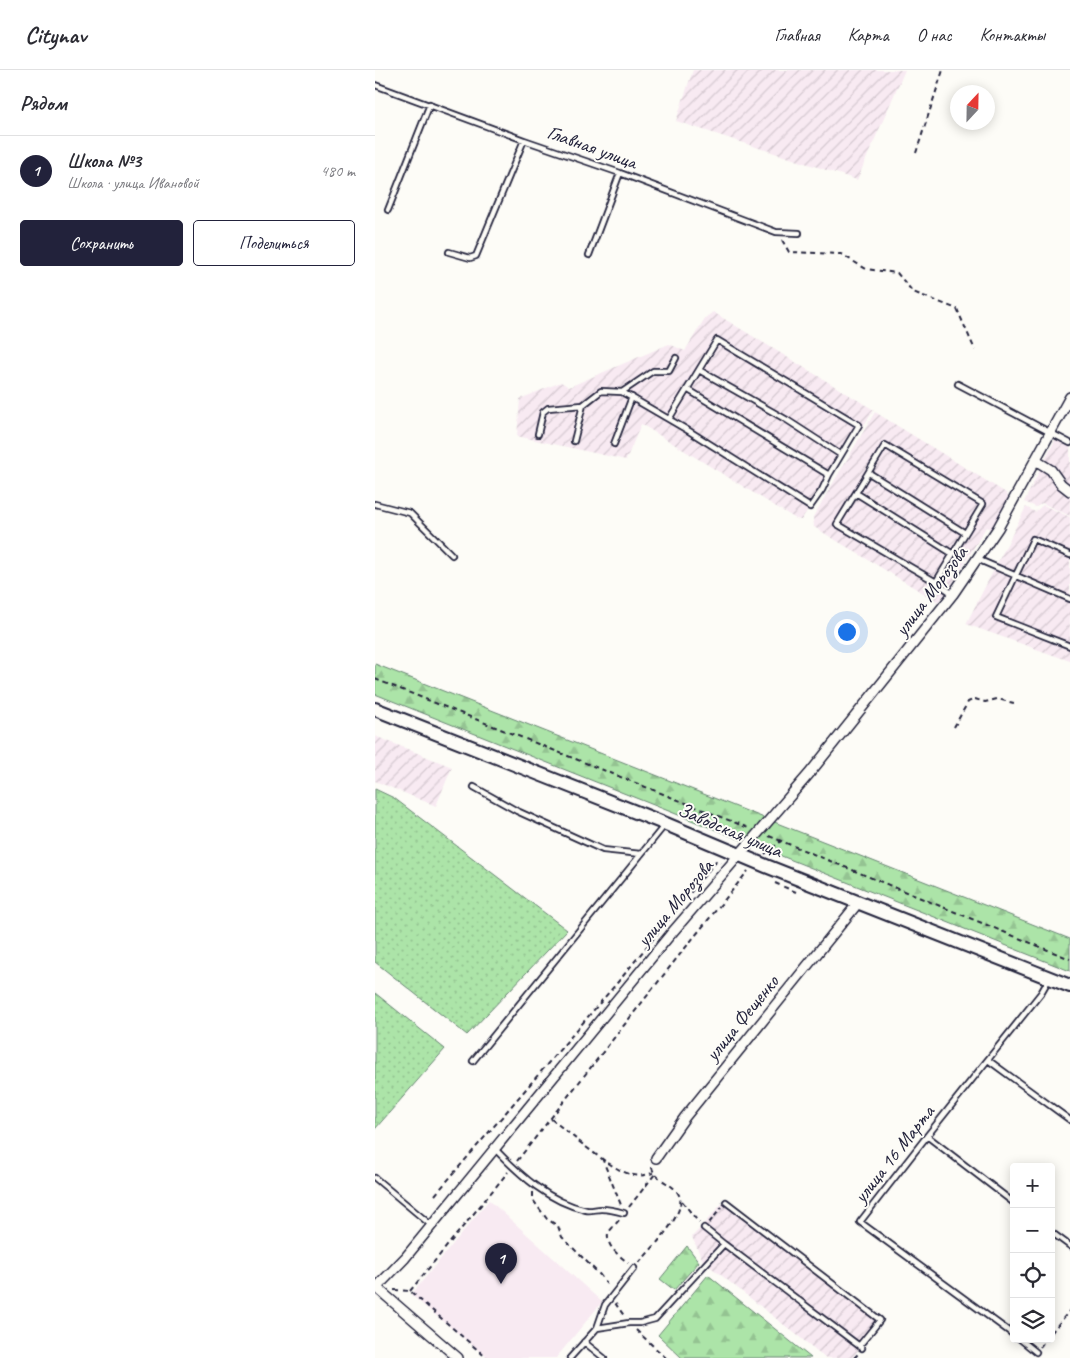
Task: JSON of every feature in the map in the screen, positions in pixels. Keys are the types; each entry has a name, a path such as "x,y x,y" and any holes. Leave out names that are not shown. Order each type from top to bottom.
{"street":[{"name":"улица Морозова","path":"376,1289 432,1226 663,943 809,774 953,594 994,534 1070,397"},
{"path":"1035,460 1051,470 1061,484 1070,491"},
{"name":"Заводская улица","path":"375,709 1070,986"},
{"name":"улица Фещенко","path":"656,1158 685,1117 858,903"},
{"path":"376,1289 458,1358"}],"lane":[{"name":"Главная улица","path":"375,84 776,232 799,233"},
{"path":"388,210 430,104"},
{"path":"449,252 470,258 476,256 525,140"},
{"path":"589,255 620,173"},
{"path":"538,434 543,412 548,408 583,405 601,391 622,392 810,506 822,490 859,425 717,340 669,419"},
{"path":"622,392 653,371 669,371 676,358"},
{"path":"699,370 787,420 841,455"},
{"path":"958,384 1070,443"},
{"path":"687,389 829,475"},
{"path":"614,444 632,397"},
{"path":"574,441 583,405"},
{"path":"936,582 983,504 885,445 837,524 953,594"},
{"path":"869,473 965,533"},
{"path":"856,493 953,554"},
{"path":"375,504 410,513 452,555"},
{"path":"1070,555 1033,539 996,617 1070,646"},
{"path":"977,558 1070,599"},
{"path":"475,787 517,811 603,850 641,854"},
{"path":"473,1062 666,824"},
{"name":"улица 16 Марта","path":"1010,1332 860,1222 1041,993 1049,978"},
{"path":"988,1060 1070,1120"},
{"path":"927,1136 1010,1200"},
{"path":"495,1149 532,1184 551,1196 575,1207 624,1213"},
{"path":"375,1178 432,1226"},
{"path":"704,1228 860,1347 879,1320 726,1202"},
{"path":"1055,1235 1070,1246"},
{"path":"597,1328 640,1323 655,1319 724,1244"},
{"path":"570,1358 597,1328 603,1310 611,1297 634,1268"},
{"path":"585,1342 604,1358"},
{"path":"1025,1343 1036,1352"}],"path":[{"path":"916,153 943,70"},
{"path":"776,232 789,252 841,254 866,269 897,274 913,292 957,309 975,350"},
{"path":"375,679 1070,958"},
{"path":"954,726 969,702 975,698 985,702 997,699 1014,703"},
{"path":"761,857 781,841"},
{"path":"435,1195 623,976 716,861 729,866"},
{"path":"410,1291 551,1119 747,871 755,870"},
{"path":"551,1119 621,1170 637,1176 655,1174"},
{"path":"656,1158 652,1167 655,1174 675,1189 684,1205 704,1228 726,1202"},
{"path":"624,1213 655,1174"},
{"path":"532,1184 533,1200 547,1219 558,1226 562,1237 600,1275 610,1288 611,1297"},
{"path":"634,1268 663,1235 679,1210 681,1199"},
{"path":"376,1289 410,1291 487,1358"},
{"path":"1055,1328 1070,1310"}],"shaded area":[{"path":"693,70 905,70 857,180 676,121"},
{"path":"713,312 874,410 801,520 796,519 641,424 626,460 517,436 520,399 561,382 569,387 669,344 685,351 705,318"},
{"path":"875,412 1006,493 1010,499 992,530 986,527 950,588 938,602 814,527 813,517"},
{"path":"1058,434 1070,439 1070,516 1042,503 1036,507 1024,502"},
{"path":"1043,505 1070,517 1070,661 966,624 1026,507 1035,512"},
{"path":"375,736 452,767 436,806 375,781"},
{"path":"726,1199 883,1319 852,1358 826,1358 703,1261 692,1237"},
{"path":"489,1200 602,1302 556,1358 488,1358 411,1295"}],"green space":[{"path":"375,664 1070,939 1070,971 375,694"},
{"path":"375,789 394,798 567,930 467,1035 375,962"},
{"path":"375,993 445,1049 375,1129"},
{"path":"687,1246 699,1262 674,1290 660,1279"},
{"path":"708,1275 811,1358 682,1358 658,1335"}],"place":[{"name":"Школа №3","path":"501,1284"}]}
